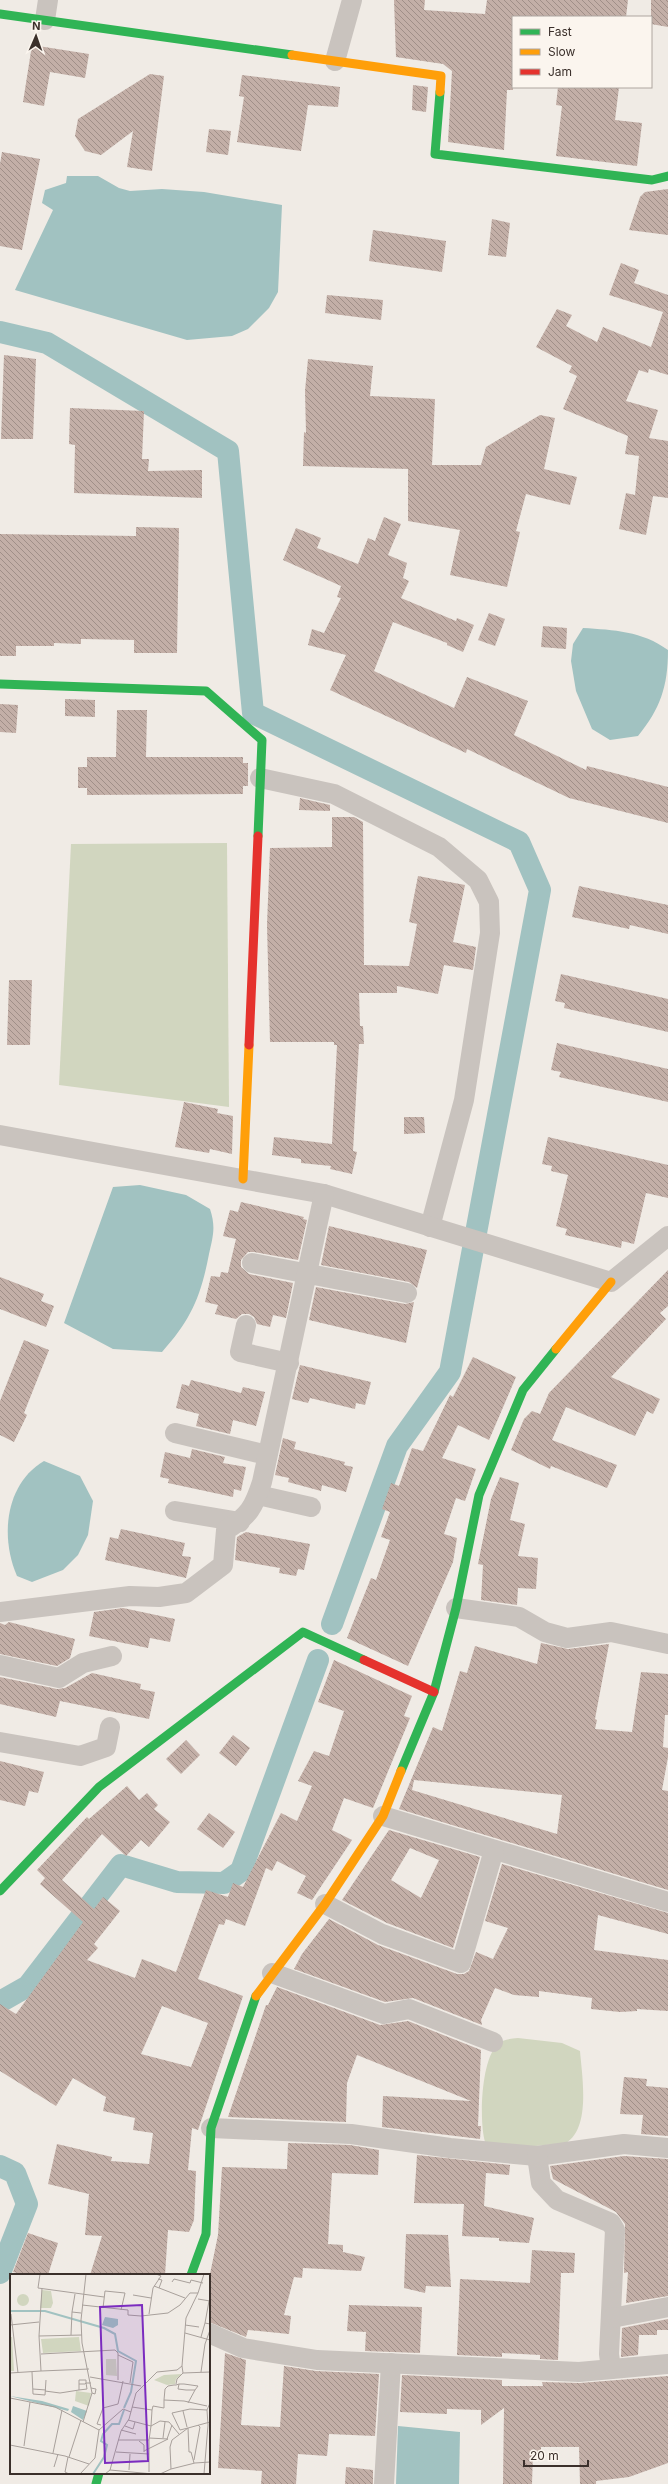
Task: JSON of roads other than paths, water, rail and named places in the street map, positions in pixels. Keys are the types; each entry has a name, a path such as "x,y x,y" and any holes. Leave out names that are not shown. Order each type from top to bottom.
{"street":[{"path":"45,20 48,0"},
{"path":"335,62 352,0"},
{"path":"0,14 441,76 435,154 652,180 668,176"},
{"path":"0,684 206,691 262,740 243,1179"},
{"path":"260,778 334,794 439,847 478,880 489,902 490,933 464,1100 430,1227"},
{"path":"0,1135 324,1194 611,1282"},
{"path":"0,1612 130,1596 159,1597 186,1593 223,1565 226,1530 240,1522 254,1506 258,1495 289,1363 324,1194"},
{"path":"191,2274 206,2234 211,2128 257,1992 325,1904 383,1816 434,1692 456,1608 479,1496 523,1390 611,1282 668,1236"},
{"path":"252,1263 408,1293"},
{"path":"246,1325 240,1352 289,1363"},
{"path":"175,1433 268,1455"},
{"path":"258,1495 311,1507"},
{"path":"174,1511 240,1522"},
{"path":"456,1608 519,1617 545,1632 567,1638 611,1632 668,1644"},
{"path":"0,1891 99,1787 303,1632 434,1692"},
{"path":"0,1665 59,1678 83,1663 112,1656"},
{"path":"0,1742 80,1756 106,1746 110,1727"},
{"path":"383,1816 668,1902"},
{"path":"325,1904 382,1934 461,1963 494,1850"},
{"path":"272,1973 384,2014 408,2010 493,2042"},
{"path":"211,2128 351,2134 450,2148 537,2156 624,2144 668,2148"},
{"path":"537,2156 541,2183 558,2200 611,2223 615,2230 612,2318 609,2354 611,2369"},
{"path":"612,2318 668,2307"},
{"path":"210,2333 243,2348 317,2360 579,2372 668,2364"},
{"path":"384,2484 391,2363"},
{"path":"96,2484 99,2474"}],"water":[{"path":"67,176 98,176 119,188 130,191 162,189 204,192 282,205 278,292 269,308 248,329 232,336 187,340 15,290 53,210 42,203 45,190 66,183"},
{"path":"583,628 617,631 638,635 668,650 668,663 661,697 652,716 638,736 610,740 592,729 576,691 571,661 573,644"},
{"path":"140,1185 186,1195 210,1209 213,1221 212,1242 198,1295 188,1318 162,1352 113,1349 64,1323 113,1187"},
{"path":"44,1461 80,1476 93,1501 88,1535 78,1555 63,1570 32,1582 17,1576 12,1561 8,1529 14,1497 21,1483 31,1471"},
{"path":"398,2426 460,2432 459,2484 396,2484"}],"waterway":[{"path":"0,332 47,343 228,451 253,713 519,842 540,890 450,1372 397,1446 332,1624"},
{"path":"0,2002 28,1986 121,1865 177,1882 224,1883 241,1871 318,1660"},
{"path":"0,2166 15,2173 27,2204 0,2273"}]}
